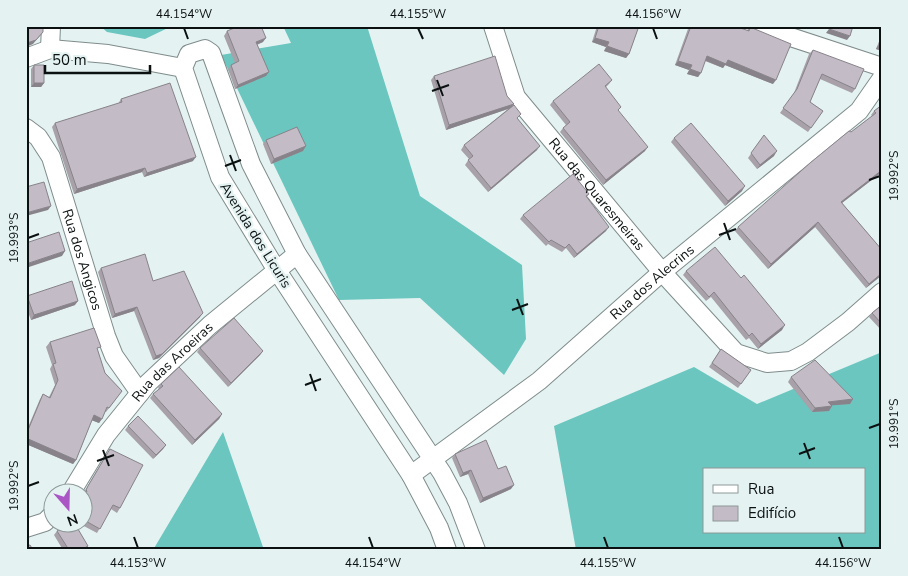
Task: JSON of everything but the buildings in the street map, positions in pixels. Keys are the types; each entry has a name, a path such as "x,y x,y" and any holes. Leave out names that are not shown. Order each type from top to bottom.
{"street":[{"path":"50,49 51,26"},
{"name":"Rua das Quaresmeiras","path":"493,26 516,97 662,272 736,352 767,363 791,361 808,352 848,322 882,292"},
{"path":"757,26 882,67"},
{"path":"26,58 50,49 108,54 183,68"},
{"name":"Avenida dos Licuris","path":"447,550 439,528 410,475 276,269 220,177 183,68 189,54 205,49 211,53 250,164 297,254 432,459 458,504 476,550"},
{"name":"Rua dos Alecrins","path":"410,475 538,381 662,272 858,111 882,78"},
{"name":"Rua dos Angicos","path":"26,128 38,137 51,157 106,336 114,356 140,393"},
{"name":"Rua das Aroeiras","path":"76,484 106,435 140,393 210,325 276,269 297,254"},
{"path":"26,528 42,523"}],"shaded area":[{"path":"100,26 172,26 145,39 107,32"},
{"path":"283,26 367,26 420,196 522,265 526,339 504,375 420,298 339,300 221,55 291,43"},
{"path":"882,352 882,550 576,550 554,426 694,367 757,404"},
{"path":"223,432 264,550 153,550"}]}
